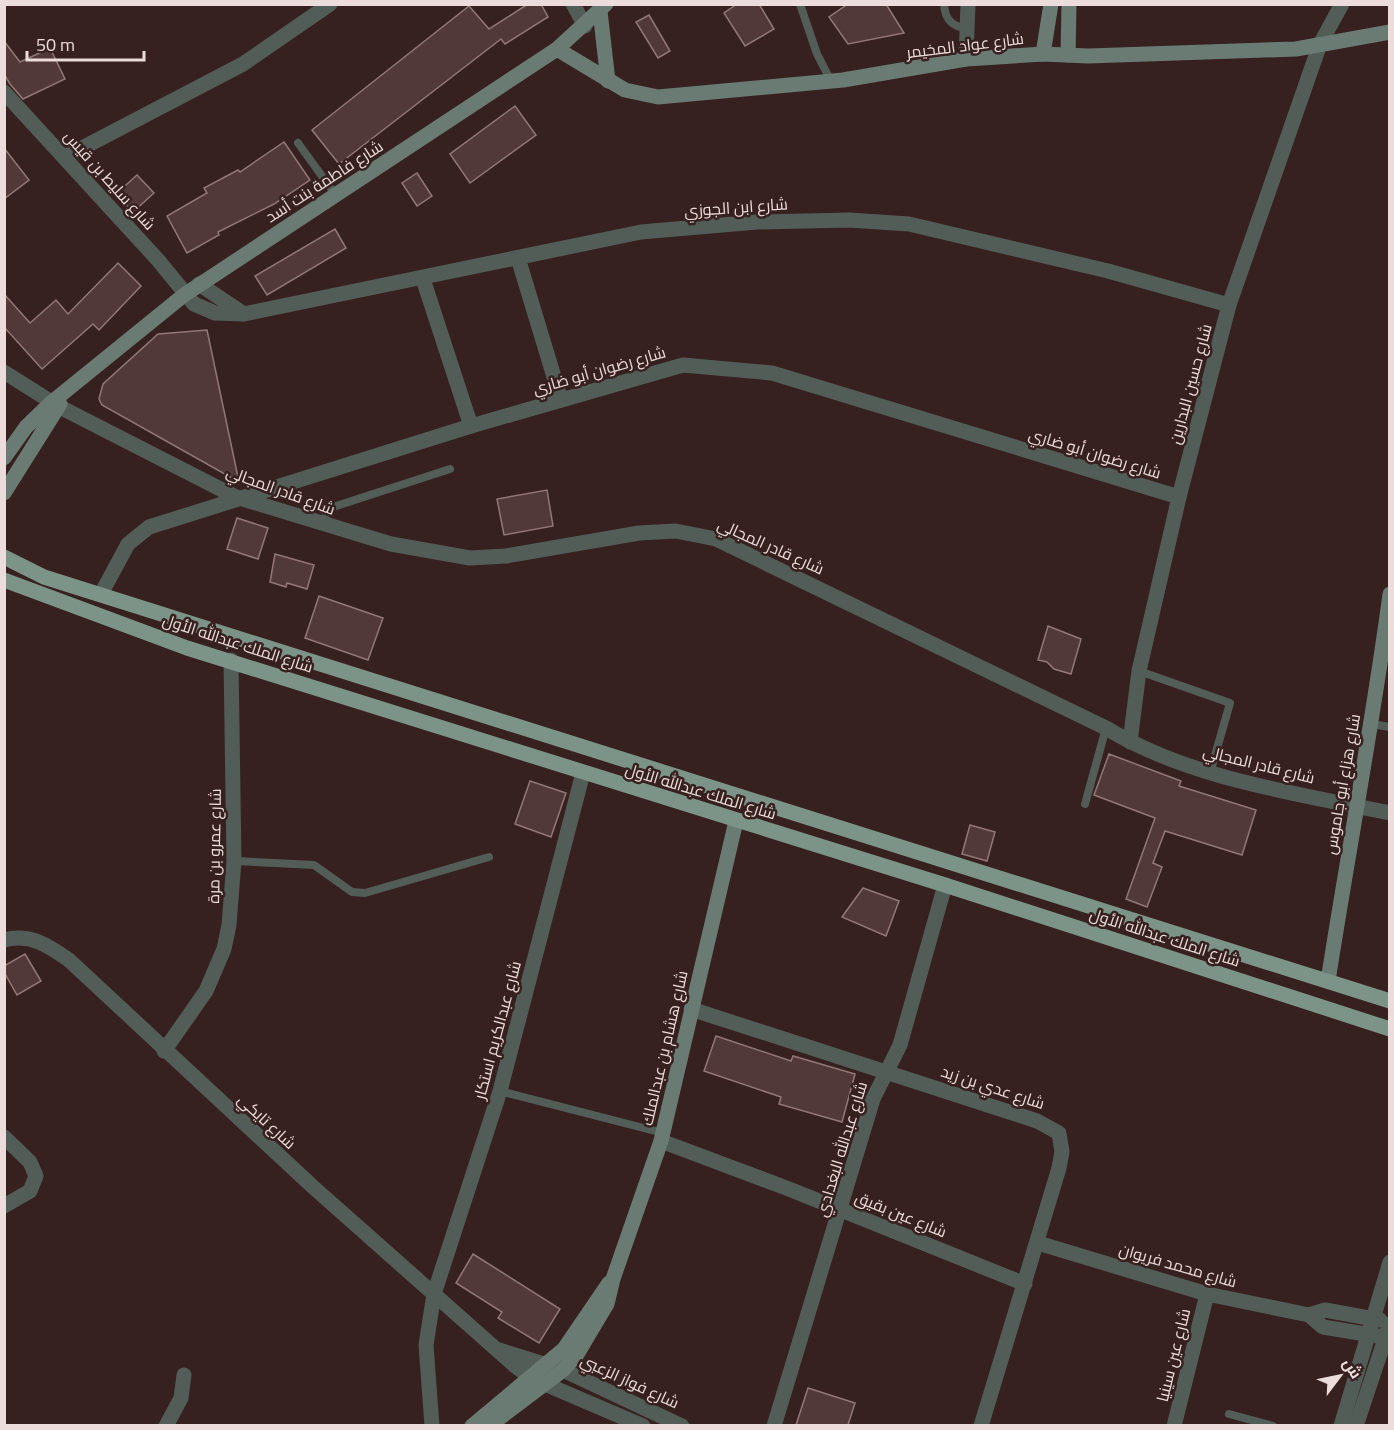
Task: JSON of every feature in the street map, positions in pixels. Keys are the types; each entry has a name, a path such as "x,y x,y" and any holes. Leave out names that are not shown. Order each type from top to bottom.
{"main road":[{"name":"شارع الملك عبدالله الأول","path":"4,557 44,577 1389,1001"},
{"name":"شارع الملك عبدالله الأول","path":"4,580 187,648 945,885 1389,1029"},
{"path":"4,592 26,590"}],"street":[{"path":"65,157 243,64 330,4"},
{"path":"573,4 585,26"},
{"path":"966,59 968,4"},
{"path":"1043,54 1051,4"},
{"path":"1068,55 1069,4"},
{"name":"شارع حسين البدارين","path":"1130,742 1139,671 1179,497 1228,305 1320,44 1342,4"},
{"path":"603,8 608,81"},
{"name":"شارع فاطمة بنت أسد","path":"4,458 26,428 184,295 557,49 603,8"},
{"name":"شارع عواد المخيمر","path":"557,49 625,90 658,98 831,81 966,59 1043,54 1268,50 1389,32"},
{"name":"شارع سليط بن قيس","path":"4,92 158,260 184,295"},
{"name":"شارع ابن الجوزي","path":"184,295 203,309 244,314 423,279 641,232 757,222 849,220 909,224 1108,271 1228,305"},
{"path":"518,258 561,400"},
{"path":"423,279 471,426"},
{"path":"199,284 244,314"},
{"name":"شارع رضوان أبو ضاري","path":"101,594 128,544 141,530 236,497 683,365 772,373 1179,497"},
{"name":"شارع قادر المجالي","path":"4,372 236,497 392,544 470,558 506,556 639,533 676,531 716,538 1106,728 1130,742 1210,773 1389,813"},
{"name":"شارع فاطمة بنت أسد","path":"4,493 58,400"},
{"name":"شارع هزاع أبو جاموس","path":"1328,981 1355,806 1371,724 1389,594"},
{"name":"شارع عمرو بن مرة","path":"164,1051 206,991 216,970 229,925 234,861 231,660"},
{"name":"شارع عبدالكريم استكار","path":"432,1425 426,1345 434,1294 500,1091 584,773"},
{"name":"شارع هشام بن عبدالملك","path":"472,1425 538,1381 563,1370 586,1343 607,1304 613,1279 662,1137 736,821"},
{"name":"شارع عبدالله البغدادي","path":"774,1425 873,1099 900,1045 945,885"},
{"name":"شارع تايكي","path":"4,940 28,938 44,944 69,960 164,1051 434,1294 538,1381"},
{"name":"شارع عدي بن زيد","path":"692,1009 1037,1121 1059,1133 1062,1152 1038,1243 981,1425"},
{"path":"4,1137 30,1162 36,1176 30,1191 4,1206"},
{"name":"شارع عين بقيق","path":"662,1137 1025,1284"},
{"name":"شارع محمد فريوان","path":"1038,1243 1207,1294 1310,1315 1323,1327 1369,1326 1388,1330"},
{"path":"1341,1425 1389,1262"},
{"name":"شارع هشام بن عبدالملك","path":"489,1425 538,1381 548,1364 574,1336 613,1279"},
{"name":"شارع عين سينيا","path":"1174,1425 1207,1294"},
{"path":"1356,1425 1388,1330"},
{"name":"شارع تايكي","path":"499,1350 563,1370"},
{"name":"شارع فواز الزعبي","path":"563,1370 682,1425"},
{"path":"166,1425 181,1398 184,1375"},
{"path":"538,1381 643,1425"}],"lane":[{"path":"800,4 803,20 831,81"},
{"path":"944,4 950,23 957,28 967,28"},
{"path":"298,143 335,194"},
{"path":"320,524 333,507 450,469"},
{"path":"1139,671 1230,703 1210,773"},
{"path":"1371,724 1389,727"},
{"path":"1085,804 1106,728"},
{"path":"234,861 314,865 352,892 364,893 489,857"},
{"path":"500,1091 662,1137"},
{"path":"1229,1414 1273,1425"}],"building":[{"path":"528,4 541,4 548,17 505,44 501,39 339,164 312,130 469,6 489,29"},
{"path":"737,4 759,4 774,29 745,46 724,13"},
{"path":"848,4 886,4 904,33 848,44 829,17"},
{"path":"649,15 670,51 658,58 636,22"},
{"path":"4,41 20,62 50,48 65,79 23,99 4,74"},
{"path":"515,106 536,135 470,183 450,154"},
{"path":"284,142 310,180 274,204 218,232 219,235 187,253 167,216 207,193 204,188 238,170 240,172"},
{"path":"4,148 29,180 4,199"},
{"path":"417,173 432,196 417,206 402,183"},
{"path":"137,175 154,193 133,212 116,194"},
{"path":"335,229 346,248 267,295 255,276"},
{"path":"118,263 141,286 99,330 93,324 42,369 4,327 4,294 30,323 56,300 68,314"},
{"path":"207,330 239,482 102,405 99,399 103,384 158,334"},
{"path":"547,490 553,526 504,535 497,499"},
{"path":"237,518 268,528 258,559 227,549"},
{"path":"275,554 314,565 307,589 287,583 286,587 270,582"},
{"path":"319,596 383,618 368,660 305,638"},
{"path":"1048,626 1081,639 1071,674 1054,669 1047,662 1038,660"},
{"path":"1109,754 1181,781 1179,786 1256,810 1242,855 1165,831 1153,863 1162,867 1147,907 1126,899 1155,818 1094,795"},
{"path":"530,781 566,793 551,837 515,824"},
{"path":"970,825 995,832 987,861 962,854"},
{"path":"863,888 899,901 886,936 842,917"},
{"path":"25,954 41,981 17,995 4,972 4,966"},
{"path":"716,1036 791,1061 793,1056 855,1074 842,1122 779,1104 781,1097 704,1071"},
{"path":"473,1254 560,1309 539,1343 498,1318 502,1312 456,1283"},
{"path":"808,1388 855,1403 848,1425 796,1425"}]}
